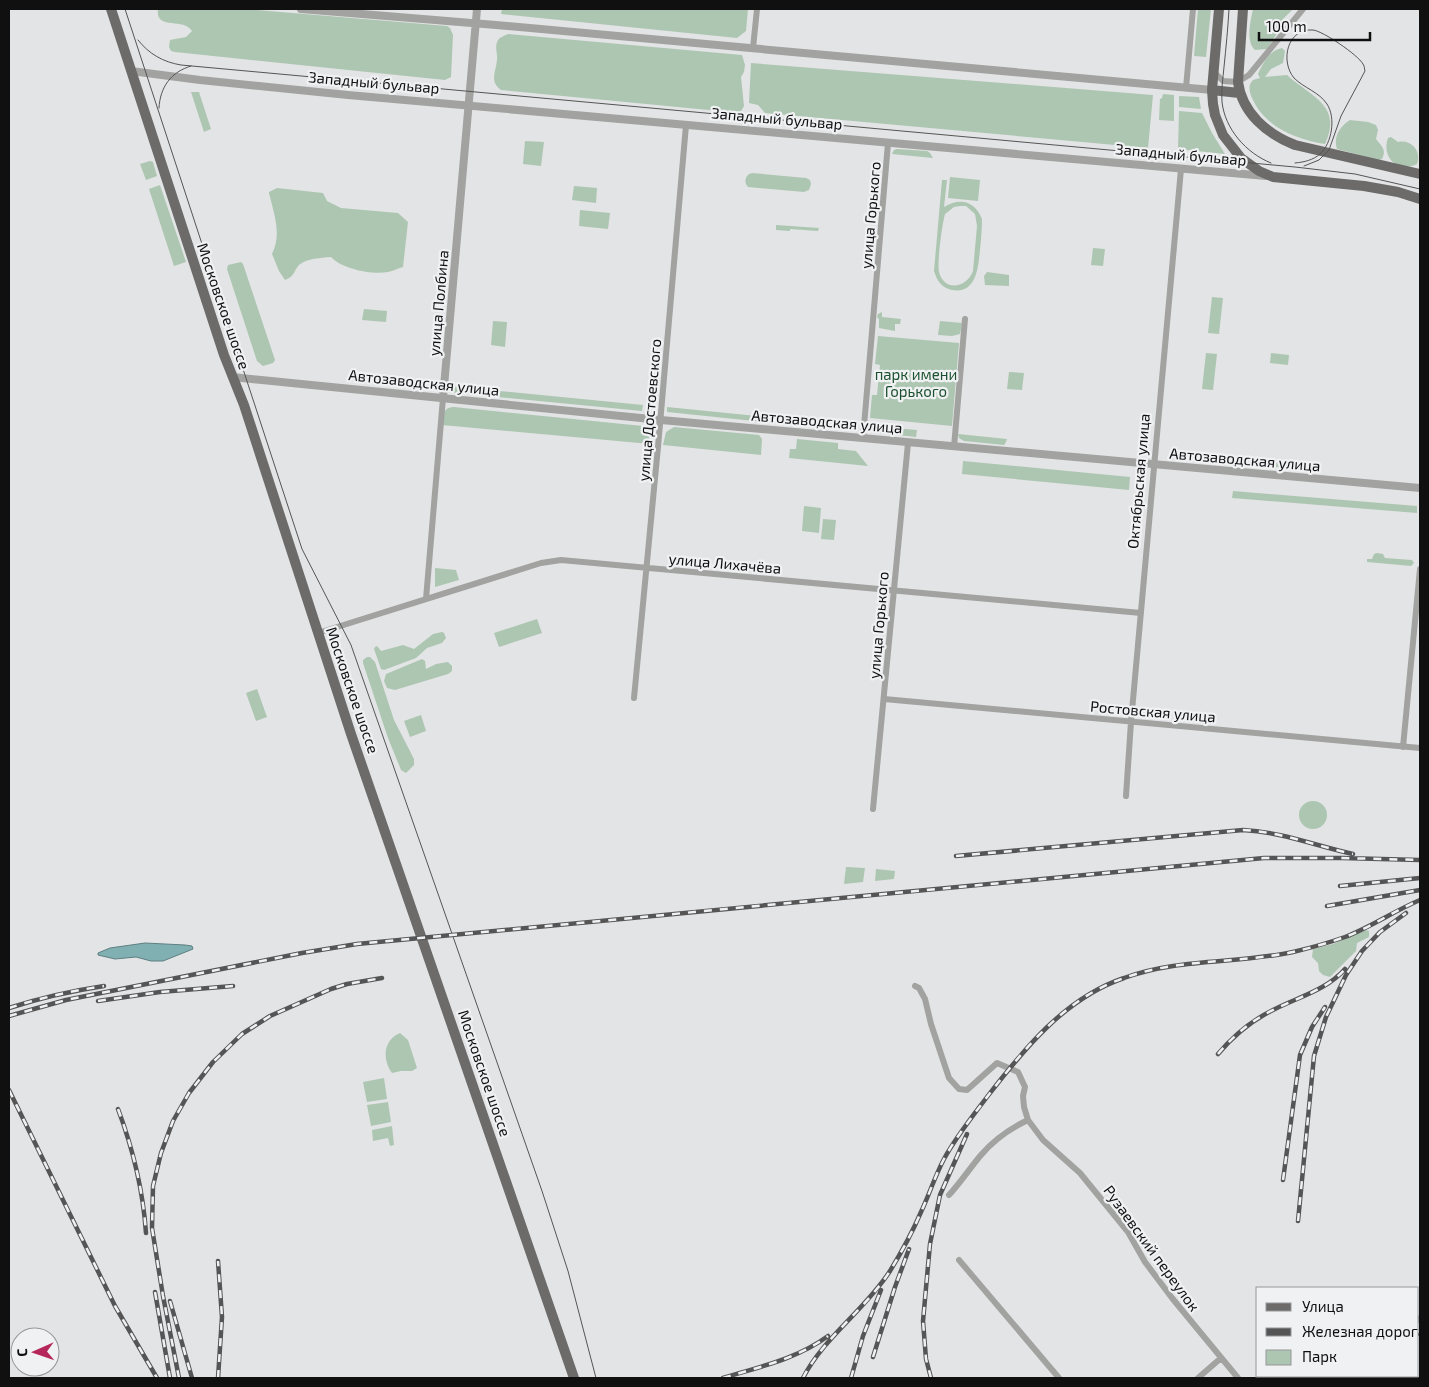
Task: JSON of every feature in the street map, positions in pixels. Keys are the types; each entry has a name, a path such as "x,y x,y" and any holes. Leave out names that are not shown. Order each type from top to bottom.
{"main road":[{"name":"Московское шоссе","path":"111,9 224,355 244,405 351,734 574,1378"},
{"path":"1220,9 1212,90 1215,115 1227,142 1241,158 1253,168 1274,177"},
{"path":"1243,9 1235,89 1247,109 1265,128 1279,139 1295,145 1420,174"},
{"path":"1212,90 1235,89"},
{"name":"Западный бульвар","path":"1274,177 1364,186 1398,192 1420,199"}],"street":[{"path":"301,9 476,23 1212,90"},
{"name":"улица Полбина","path":"426,599 477,9"},
{"path":"753,48 757,9"},
{"path":"1186,88 1193,9"},
{"path":"1214,72 1235,89 1249,76 1303,9"},
{"name":"Западный бульвар","path":"131,71 200,80 468,106 1274,177"},
{"name":"улица Достоевского","path":"634,698 661,420 686,125"},
{"name":"улица Горького","path":"863,438 888,143"},
{"name":"Октябрьская улица","path":"1126,796 1181,169"},
{"path":"954,447 965,319"},
{"name":"Автозаводская улица","path":"232,377 661,420 1420,488"},
{"name":"улица Горького","path":"873,809 908,442"},
{"name":"улица Лихачёва","path":"318,633 548,561 561,560 1141,613"},
{"path":"1403,747 1420,568"},
{"name":"Ростовская улица","path":"884,699 1420,748"},
{"name":"Рузаевский переулок","path":"915,986 919,988 925,999 931,1024 949,1078 959,1089 967,1090 997,1063 1018,1072 1025,1088 1023,1096 1024,1107 1028,1120 1043,1140 1080,1173 1128,1232 1145,1262 1172,1298 1238,1378"},
{"path":"949,1195 981,1154 1000,1138 1028,1120"},
{"path":"959,1260 1059,1378"},
{"path":"1198,1378 1221,1358"}],"green space":[{"path":"158,9 246,9 447,26 453,35 451,77 445,80 175,52 171,51 169,47 170,40 186,37 192,31 188,27 161,20 158,16"},
{"path":"502,9 748,9 746,31 737,38 501,14"},
{"path":"1198,9 1211,9 1206,57 1194,56"},
{"path":"1253,9 1293,9 1282,20 1276,35 1267,49 1255,50 1250,41"},
{"path":"508,34 742,55 745,65 741,77 744,106 740,113 501,90 497,87 494,80 497,58 496,45 499,39"},
{"path":"1282,48 1285,51 1283,63 1271,69 1265,77 1287,75 1322,103 1330,120 1330,131 1325,144 1303,139 1282,130 1265,117 1252,98 1250,93 1251,82 1260,78 1258,74 1270,54"},
{"path":"751,63 1153,95 1148,148 765,113 758,105 749,103"},
{"path":"191,92 199,92 211,129 204,132"},
{"path":"1163,94 1174,95 1174,121 1159,120 1160,99"},
{"path":"1179,96 1199,97 1201,109 1179,107"},
{"path":"1179,111 1202,113 1225,154 1178,149"},
{"path":"1350,120 1376,125 1378,130 1376,139 1384,150 1382,159 1378,160 1337,149 1336,140 1338,132"},
{"path":"1391,137 1398,142 1407,142 1414,147 1418,155 1417,164 1403,167 1393,162 1389,157 1386,145 1388,138"},
{"path":"525,141 544,142 541,166 523,164"},
{"path":"897,149 927,151 933,158 892,154"},
{"path":"153,162 157,176 146,180 140,164"},
{"path":"752,173 806,178 810,180 811,184 809,190 804,192 748,187 746,178"},
{"path":"950,177 980,180 978,201 948,198"},
{"path":"942,180 947,180 944,207 956,202 966,202 975,208 982,219 977,271 975,278 967,288 952,290 943,286 938,281 934,271","holes":["966,206 975,214 977,226 973,271 966,281 961,284 950,285 946,283 939,272 939,252 945,214 954,207"]},
{"path":"160,185 186,262 174,266 149,189"},
{"path":"574,186 597,188 596,203 572,200"},
{"path":"277,188 323,193 327,201 341,208 398,213 408,222 403,267 388,272 374,273 350,268 331,257 319,258 302,263 285,280 272,254 277,231 269,192"},
{"path":"580,210 610,213 608,229 579,226"},
{"path":"776,225 819,228 818,231 790,229 790,231 776,230"},
{"path":"1093,248 1105,249 1103,266 1091,265"},
{"path":"241,262 275,360 273,363 263,366 257,361 227,269 228,265"},
{"path":"987,272 1009,275 1009,286 985,285 984,276"},
{"path":"1212,297 1223,298 1219,334 1208,333"},
{"path":"364,309 387,311 386,322 362,320"},
{"path":"882,312 882,317 901,319 900,324 895,324 895,331 879,328 879,319 877,317"},
{"path":"493,321 507,322 505,347 491,345"},
{"path":"940,321 962,323 960,334 952,336 938,335"},
{"name":"парк имени Горького","path":"878,336 959,343 952,426 870,418 872,395 877,395 880,365 875,364"},
{"path":"1206,353 1217,354 1213,390 1202,389"},
{"path":"1271,353 1289,355 1288,365 1270,363"},
{"path":"1009,372 1024,373 1022,390 1007,389"},
{"path":"448,386 643,405 642,411 447,392"},
{"path":"454,407 643,426 643,428 648,429 650,444 442,425 443,415 446,410"},
{"path":"667,407 805,421 804,426 667,412"},
{"path":"869,426 917,430 916,437 879,433 872,431"},
{"path":"674,427 759,435 762,439 761,455 663,445 666,432"},
{"path":"958,434 1007,439 1004,445 964,441 959,438"},
{"path":"797,439 838,443 838,449 856,451 868,466 789,458 790,449 796,449"},
{"path":"963,461 1130,477 1129,490 962,474"},
{"path":"1262,461 1315,466 1316,469 1261,466 1259,464"},
{"path":"1233,491 1417,506 1417,513 1232,498"},
{"path":"804,506 821,508 819,533 802,531"},
{"path":"823,519 836,520 834,540 821,539"},
{"path":"1374,554 1383,554 1385,558 1412,560 1414,563 1411,566 1367,562 1367,559 1372,559"},
{"path":"435,568 456,570 459,580 435,587"},
{"path":"537,619 542,633 499,647 494,633"},
{"path":"442,632 446,638 442,643 427,648 416,658 384,670 381,669 375,647 377,646 381,651 403,645 414,649 433,634"},
{"path":"370,657 375,662 394,720 414,759 414,765 406,773 401,770 388,738 363,663 363,660"},
{"path":"422,659 425,661 426,669 436,664 448,662 452,666 452,671 448,674 395,690 387,688 384,681 386,674"},
{"path":"257,689 267,717 256,721 246,693"},
{"path":"421,715 426,731 410,737 404,721"},
{"path":"1313,801 1323,805 1327,815 1323,825 1313,829 1303,825 1299,815 1303,805"},
{"path":"846,867 865,868 863,882 844,884"},
{"path":"876,869 895,871 894,879 875,881"},
{"path":"1365,930 1369,931 1369,937 1357,943 1356,951 1330,977 1323,975 1319,971 1318,963 1312,957 1313,949 1333,944"},
{"path":"400,1033 408,1040 417,1068 412,1071 392,1073 387,1062 387,1045 394,1036"},
{"path":"384,1078 387,1099 367,1102 363,1082"},
{"path":"388,1102 391,1122 371,1126 367,1105"},
{"path":"392,1126 394,1145 390,1146 388,1138 373,1141 372,1130"}],"water":[{"path":"145,943 185,945 192,946 193,949 163,961 151,961 136,957 115,959 98,955 98,953 110,948"}],"tram line":[{"path":"125,9 302,549 351,645 542,1191 568,1271 596,1378"},
{"path":"1229,9 1222,89 1224,112 1227,122 1238,139 1253,153 1271,163"},
{"path":"1295,163 1315,158 1320,154 1330,137 1332,123 1327,104 1320,96 1294,78 1287,63 1288,47 1292,40 1297,34 1313,30 1324,34 1348,50 1360,60 1364,65 1365,71 1341,116 1329,150 1319,160 1304,166"},
{"path":"138,40 157,57 181,65 1295,167 1355,174 1420,189"},
{"path":"159,108 162,93 168,81 178,72 191,66"}],"railway":[{"path":"956,856 1243,830 1285,836 1353,854"},
{"path":"9,1016 66,1000 302,953 357,944 1264,858 1420,860"},
{"path":"1340,886 1420,878"},
{"path":"1327,906 1420,890"},
{"path":"803,1378 822,1349 869,1298 890,1271 914,1228 944,1159 964,1127 1016,1061 1047,1027 1064,1012 1083,998 1124,978 1165,967 1272,956 1306,949 1355,933 1420,900"},
{"path":"1298,1221 1314,1056 1326,1017 1346,975 1362,951 1380,932 1406,913"},
{"path":"1218,1054 1230,1040 1251,1023 1267,1013 1322,987 1345,969"},
{"path":"179,1378 152,1228 153,1186 161,1153 173,1121 189,1093 213,1062 242,1034 270,1016 331,989 347,984 382,978"},
{"path":"9,1008 56,995 104,986"},
{"path":"98,1001 160,992 233,986"},
{"path":"1283,1180 1300,1055 1312,1027 1325,1007"},
{"path":"9,1090 115,1306 157,1378"},
{"path":"118,1109 136,1170 146,1233"},
{"path":"931,1378 926,1359 923,1321 930,1244 940,1195 967,1134"},
{"path":"873,1357 909,1249"},
{"path":"218,1261 222,1317 218,1378"},
{"path":"851,1378 863,1336 881,1290"},
{"path":"155,1292 170,1378"},
{"path":"170,1301 192,1378"},
{"path":"723,1378 764,1366 804,1351 828,1336"}]}
